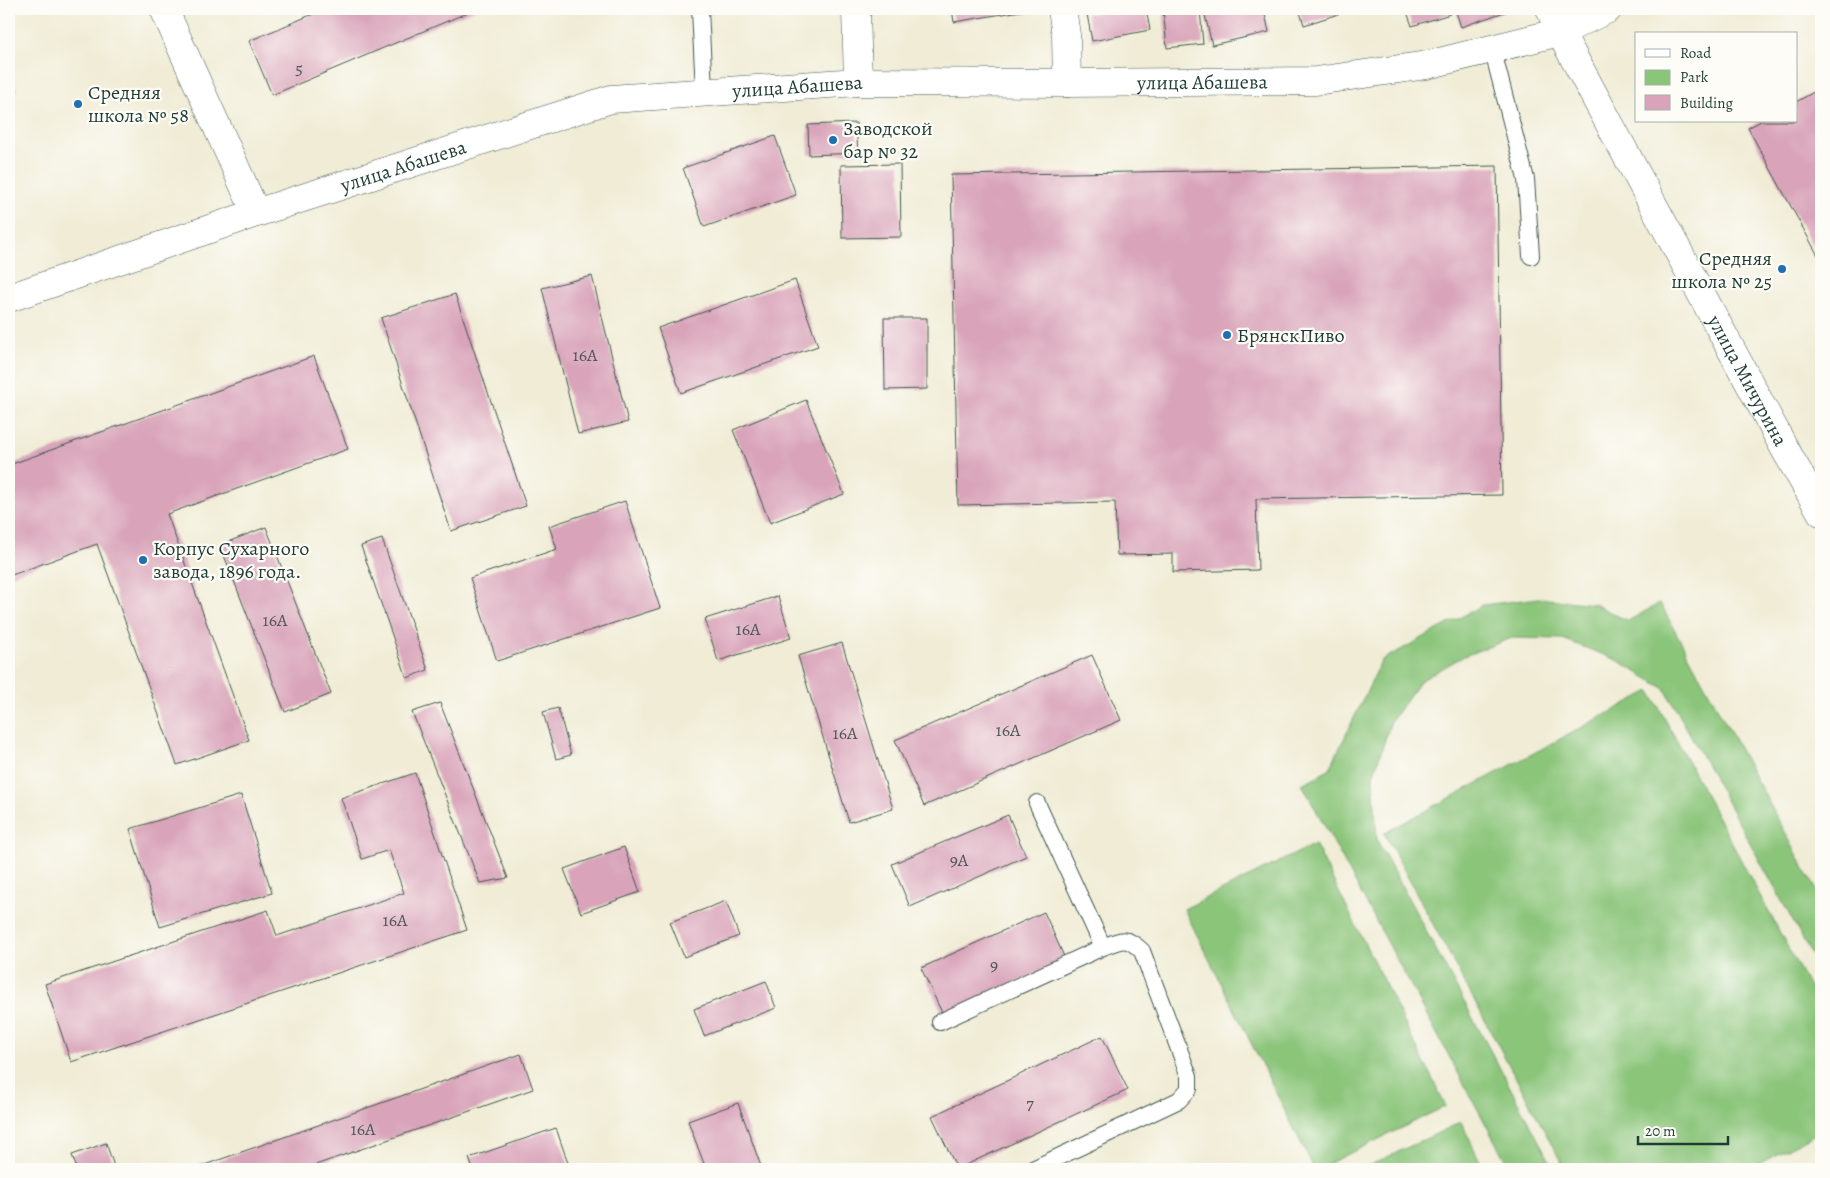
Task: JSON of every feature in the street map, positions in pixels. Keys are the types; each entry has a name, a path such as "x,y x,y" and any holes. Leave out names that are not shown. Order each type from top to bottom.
{"street":[{"path":"164,9 256,213"},
{"path":"854,9 856,10 858,82"},
{"path":"1062,9 1066,35 1067,83"},
{"name":"улица Абашева","path":"9,298 256,213 611,98 858,82 1316,81 1427,65 1492,48 1555,20 1608,9"},
{"name":"улица Мичурина","path":"1555,20 1786,451 1821,512"}],"lane":[{"path":"700,9 704,91"},
{"path":"1492,48 1526,179 1531,256"},
{"path":"1037,802 1103,946"},
{"path":"940,1022 1118,940 1132,942 1142,951 1189,1076 1189,1090 1179,1100 1033,1169"}],"green space":[{"path":"1538,598 1594,604 1628,621 1660,603 1821,898 1821,972 1665,689 1617,660 1563,639 1512,638 1464,656 1420,681 1391,721 1373,777 1377,840 1554,1169 1510,1169 1302,784 1329,770 1382,660 1483,605"},
{"path":"1650,691 1821,1009 1821,1131 1749,1169 1565,1169 1384,833"},
{"path":"1315,844 1446,1106 1318,1169 1314,1169 1184,909"},
{"path":"1461,1122 1484,1169 1362,1169"}],"building":[{"path":"325,9 476,9 272,95 249,41"},
{"path":"952,9 1027,9 1027,10 954,22"},
{"path":"1112,9 1146,9 1150,30 1092,41 1087,14"},
{"path":"1163,9 1200,9 1203,44 1167,48"},
{"path":"1213,9 1264,9 1269,32 1212,45 1204,11"},
{"path":"1299,9 1354,9 1304,25"},
{"path":"1406,9 1448,9 1450,14 1412,26"},
{"path":"1455,9 1513,9 1461,27"},
{"path":"9,73 17,91 9,94"},
{"path":"1821,88 1821,261 1748,128 1759,122 1798,122 1798,101"},
{"path":"856,123 858,153 809,155 808,125"},
{"path":"775,136 796,195 704,227 683,168"},
{"path":"900,164 901,237 842,238 841,165"},
{"name":"БрянскПиво","path":"1497,166 1502,495 1256,499 1258,570 1173,572 1173,554 1117,555 1115,502 958,505 951,175"},
{"path":"592,276 628,422 578,434 542,288"},
{"path":"795,280 818,346 681,393 658,328"},
{"path":"455,294 526,506 451,531 381,318"},
{"path":"884,318 927,318 927,389 885,390"},
{"name":"Корпус Сухарного завода, 1896 года.","path":"314,356 348,449 167,514 249,740 177,765 97,544 9,576 9,465"},
{"path":"806,400 844,494 770,523 733,430"},
{"path":"625,501 660,608 497,661 470,578 557,549 549,526"},
{"path":"266,527 331,694 285,712 220,545"},
{"path":"382,539 428,670 407,678 361,546"},
{"path":"778,596 791,638 718,661 705,619"},
{"path":"842,643 893,809 849,822 798,656"},
{"path":"1092,655 1121,720 924,806 895,740"},
{"path":"440,703 508,878 480,883 412,712"},
{"path":"558,708 571,755 556,759 543,712"},
{"path":"415,773 467,930 71,1062 45,984 268,910 277,936 404,893 389,850 362,859 341,798"},
{"path":"241,795 272,893 160,927 130,829"},
{"path":"1008,815 1026,856 910,907 892,864"},
{"path":"624,847 640,892 581,913 564,869"},
{"path":"726,901 739,936 684,957 670,922"},
{"path":"1044,912 1066,961 944,1017 921,968"},
{"path":"766,981 776,1008 704,1036 694,1009"},
{"path":"1102,1036 1128,1090 957,1169 932,1116"},
{"path":"521,1054 533,1089 304,1169 193,1169"},
{"path":"738,1103 762,1169 706,1169 688,1121"},
{"path":"556,1128 570,1169 473,1169 469,1158"},
{"path":"106,1143 115,1169 77,1169 72,1155"}],"place":[{"name":"Средняя школа № 58","path":"78,104"},
{"name":"Заводской бар № 32","path":"833,140"},
{"name":"Средняя школа № 25","path":"1782,269"},
{"name":"БрянскПиво","path":"1227,335"},
{"name":"Корпус Сухарного завода, 1896 года.","path":"143,560"}]}
